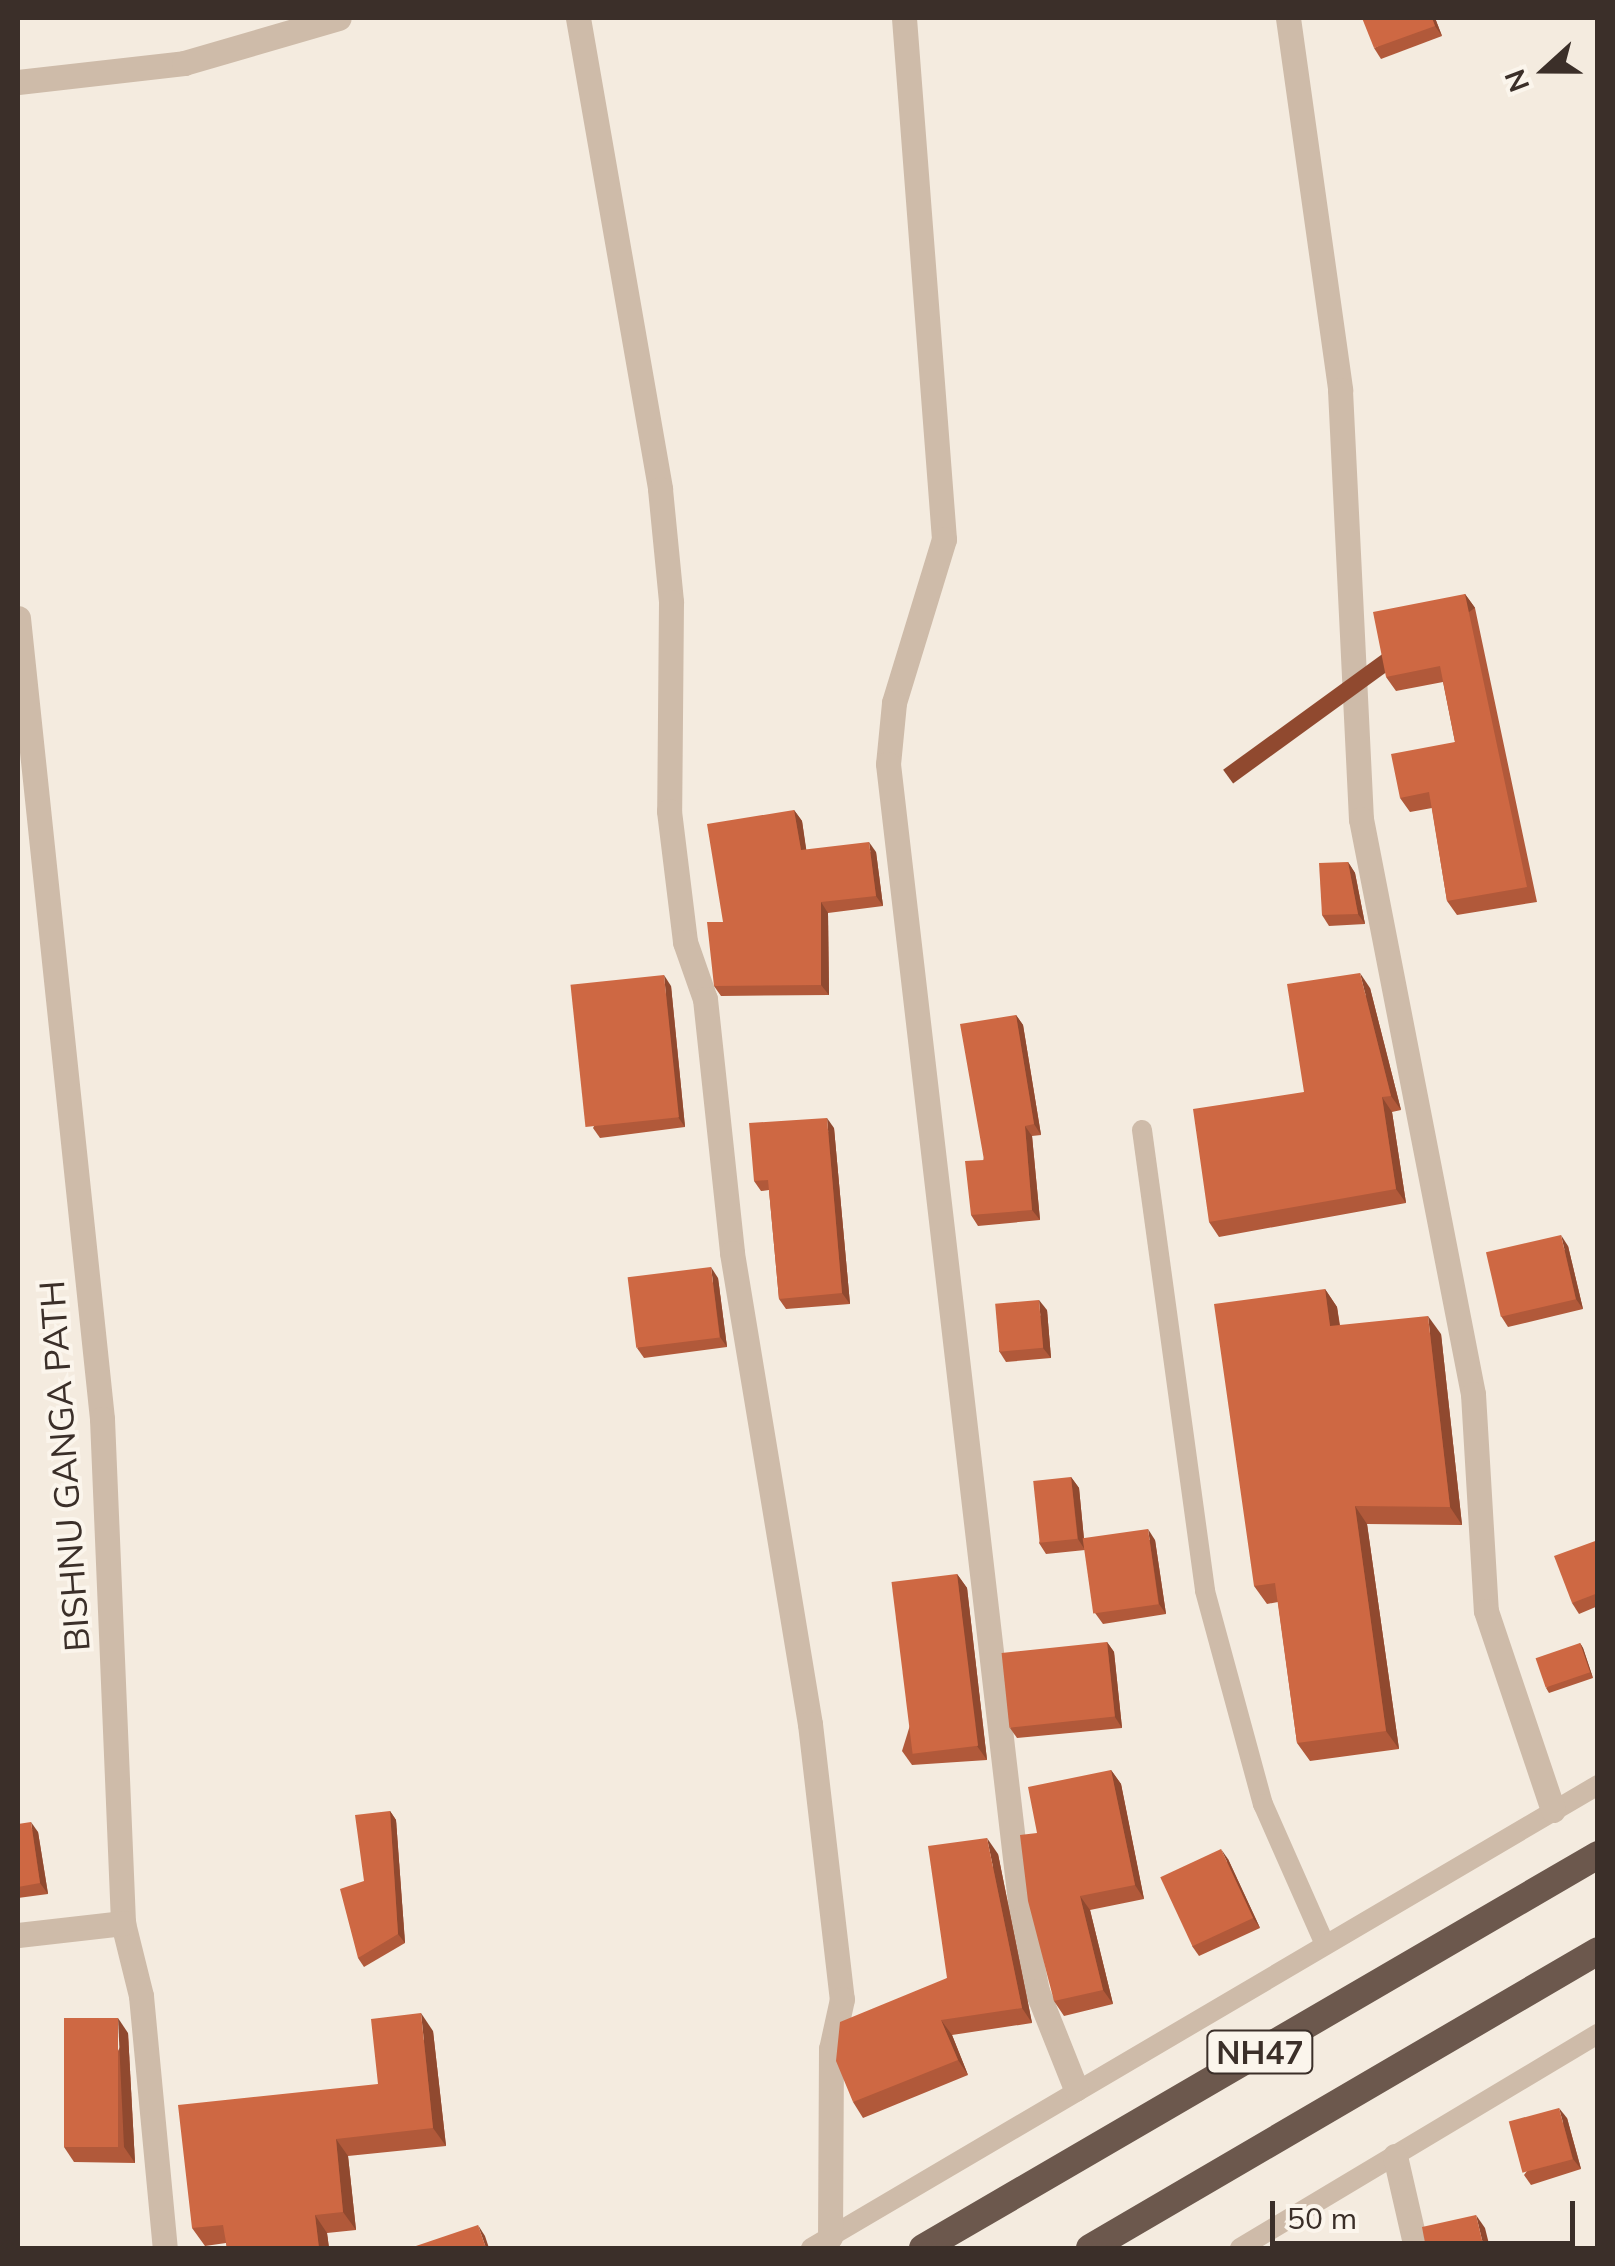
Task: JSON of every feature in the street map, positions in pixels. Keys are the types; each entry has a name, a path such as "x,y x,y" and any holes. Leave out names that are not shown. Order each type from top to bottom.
{"highway":[{"name":"NH47","path":"923,2248 1598,1856"},
{"name":"NH47","path":"1090,2248 1598,1951"}],"street":[{"path":"18,82 184,63 339,18"},
{"path":"578,18 660,490 678,886 705,1000 842,1999 831,2048 821,2243"},
{"path":"904,18 944,538 894,702 888,764 1019,1899 1037,1991 1076,2089"},
{"path":"1288,18 1340,390 1361,819 1473,1394 1486,1610 1554,1810"},
{"name":"BISHNU GANGA PATH","path":"18,618 102,1418 123,1923 141,1996 165,2248"},
{"path":"18,1936 123,1923"},
{"path":"1395,2156 1416,2248"}],"lane":[{"path":"1142,1130 1205,1591 1263,1804 1322,1940"},
{"path":"821,2243 1322,1940 1598,1785"},
{"path":"1240,2248 1598,2034"}],"building":[{"path":"1362,18 1432,18 1435,26 1374,48"},
{"path":"1465,594 1527,887 1447,901 1429,792 1400,798 1391,754 1455,742 1440,666 1386,677 1373,612"},
{"path":"794,810 801,850 869,842 876,896 821,902 821,985 714,986 707,922 723,922 707,824"},
{"path":"1348,862 1358,914 1322,915 1319,863"},
{"path":"1360,973 1391,1096 1382,1097 1396,1189 1209,1222 1193,1109 1304,1092 1287,984"},
{"path":"664,975 679,1117 585,1127 571,985"},
{"path":"1016,1015 1034,1124 1025,1126 1032,1210 971,1215 965,1161 984,1160 960,1024"},
{"path":"827,1118 842,1293 779,1299 768,1180 754,1181 749,1123"},
{"path":"1561,1235 1576,1299 1501,1317 1486,1252"},
{"path":"711,1267 720,1337 636,1348 628,1277"},
{"path":"1325,1289 1330,1326 1428,1316 1450,1507 1355,1506 1386,1731 1297,1743 1275,1583 1254,1586 1214,1304"},
{"path":"1039,1300 1043,1348 999,1352 995,1304"},
{"path":"1071,1477 1077,1539 1040,1543 1033,1481"},
{"path":"1148,1529 1159,1604 1093,1613 1083,1538"},
{"path":"1598,1540 1598,1593 1572,1603 1554,1556"},
{"path":"957,1574 978,1746 913,1754 891,1582"},
{"path":"1107,1642 1115,1717 1009,1728 1002,1653"},
{"path":"1580,1643 1590,1672 1546,1688 1536,1658"},
{"path":"1111,1770 1135,1885 1080,1896 1103,1990 1054,2001 1028,1901 1020,1835 1037,1833 1028,1787"},
{"path":"390,1811 398,1934 358,1958 340,1889 364,1881 355,1815"},
{"path":"31,1822 40,1883 18,1887 18,1824"},
{"path":"987,1838 1022,2008 941,2020 958,2060 853,2102 836,2061 840,2022 947,1978 928,1846"},
{"path":"1221,1849 1253,1918 1192,1946 1160,1877"},
{"path":"421,2013 433,2128 336,2139 343,2212 315,2215 319,2248 227,2248 223,2225 192,2228 178,2105 378,2084 371,2019"},
{"path":"64,2018 118,2018 118,2147 64,2147"},
{"path":"1559,2108 1573,2159 1522,2173 1509,2121"},
{"path":"1476,2215 1484,2248 1426,2248 1422,2227"},
{"path":"478,2225 486,2248 410,2248"}]}
